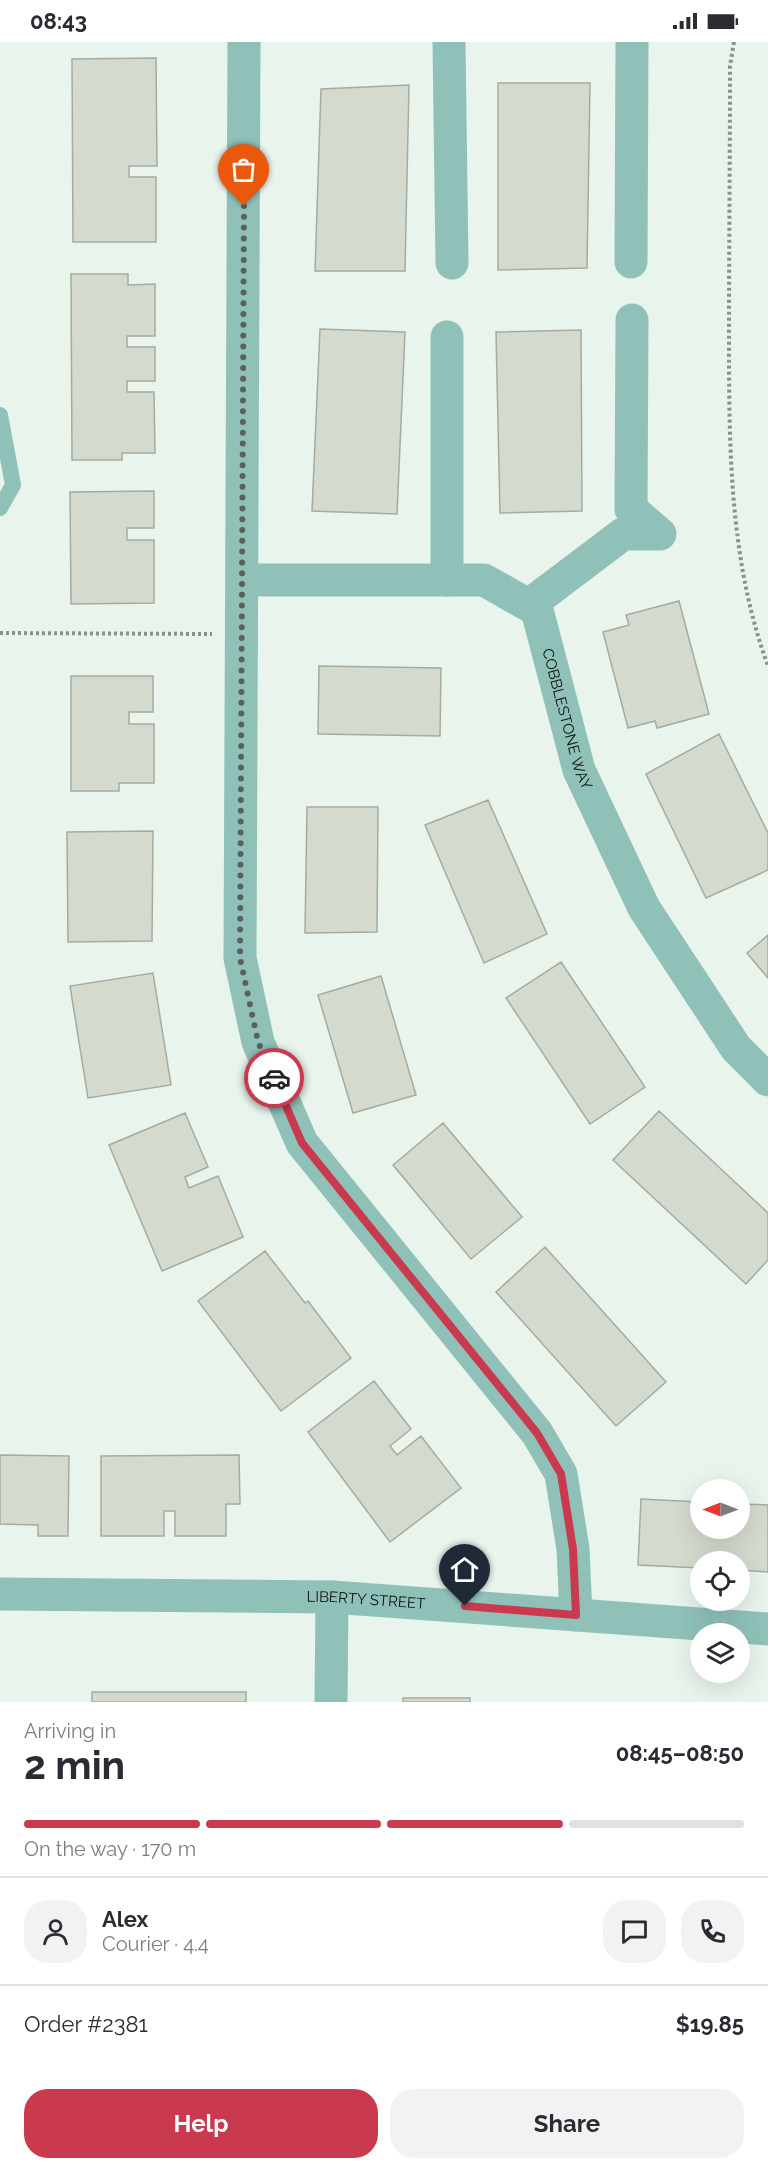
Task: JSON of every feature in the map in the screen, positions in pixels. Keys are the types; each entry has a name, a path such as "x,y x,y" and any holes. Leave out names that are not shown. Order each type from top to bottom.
{"street":[{"path":"244,42 240,958 258,1042 302,1143 537,1433 561,1474 573,1549 576,1615"},
{"path":"449,42 452,263"},
{"path":"631,262 632,42"},
{"path":"242,580 484,580 529,605 623,534 660,534 631,509 632,320"},
{"path":"447,338 447,580"},
{"name":"COBBLESTONE WAY","path":"529,605 537,610 579,770 644,908 736,1048 768,1080"},
{"name":"LIBERTY STREET","path":"0,1594 332,1597 768,1629"},
{"path":"332,1597 332,1702"}],"lane":[{"path":"0,415 13,485 0,508"}],"path":[{"path":"734,42 730,66 729,446 735,526 754,629 768,666"},
{"path":"0,633 241,634"}],"building":[{"path":"156,58 157,166 129,166 129,177 156,177 156,242 73,242 72,59"},
{"path":"498,83 590,83 587,268 498,270"},
{"path":"409,85 405,271 315,271 321,89"},
{"path":"71,274 128,274 128,285 155,284 155,336 127,336 127,347 155,347 155,381 127,381 127,392 154,392 155,453 122,453 122,460 72,460"},
{"path":"320,329 405,332 397,514 312,511"},
{"path":"581,330 582,511 500,513 496,332"},
{"path":"154,491 154,528 127,528 127,540 154,540 154,603 71,604 70,492"},
{"path":"679,601 709,714 657,728 655,721 628,728 603,632 629,625 626,615"},
{"path":"319,666 441,668 440,736 318,734"},
{"path":"71,676 153,676 153,712 129,712 129,724 154,724 154,783 119,783 119,791 71,791"},
{"path":"719,734 768,833 768,870 706,898 646,774"},
{"path":"488,800 547,934 484,963 425,825"},
{"path":"307,807 378,807 377,932 305,933"},
{"path":"153,831 152,941 68,942 67,832"},
{"path":"768,935 768,978 747,953"},
{"path":"561,962 645,1087 590,1124 506,998"},
{"path":"153,973 171,1085 88,1098 70,986"},
{"path":"381,976 416,1095 353,1113 318,995"},
{"path":"659,1111 768,1213 768,1260 746,1284 613,1160"},
{"path":"185,1113 208,1167 185,1177 189,1188 218,1176 243,1237 162,1271 109,1145"},
{"path":"443,1123 522,1217 471,1259 393,1165"},
{"path":"545,1247 666,1382 616,1426 496,1292"},
{"path":"265,1251 305,1303 308,1301 351,1358 281,1411 198,1301"},
{"path":"374,1381 411,1429 390,1446 397,1455 421,1436 461,1488 390,1542 308,1432"},
{"path":"0,1455 69,1456 68,1536 38,1536 38,1525 0,1524"},
{"path":"239,1455 240,1504 226,1504 226,1536 175,1536 175,1511 164,1511 164,1536 101,1536 101,1456"},
{"path":"641,1499 690,1501 690,1539 750,1539 750,1504 768,1505 768,1572 750,1571 750,1551 690,1551 690,1568 638,1565"},
{"path":"92,1692 246,1692 246,1702 92,1702"},
{"path":"403,1698 470,1698 470,1702 403,1702"}],"way so far":[{"path":"244,206 240,958 258,1042 274,1078"}],"route":[{"path":"274,1078 302,1143 537,1433 561,1474 573,1549 576,1615 465,1606"}]}
